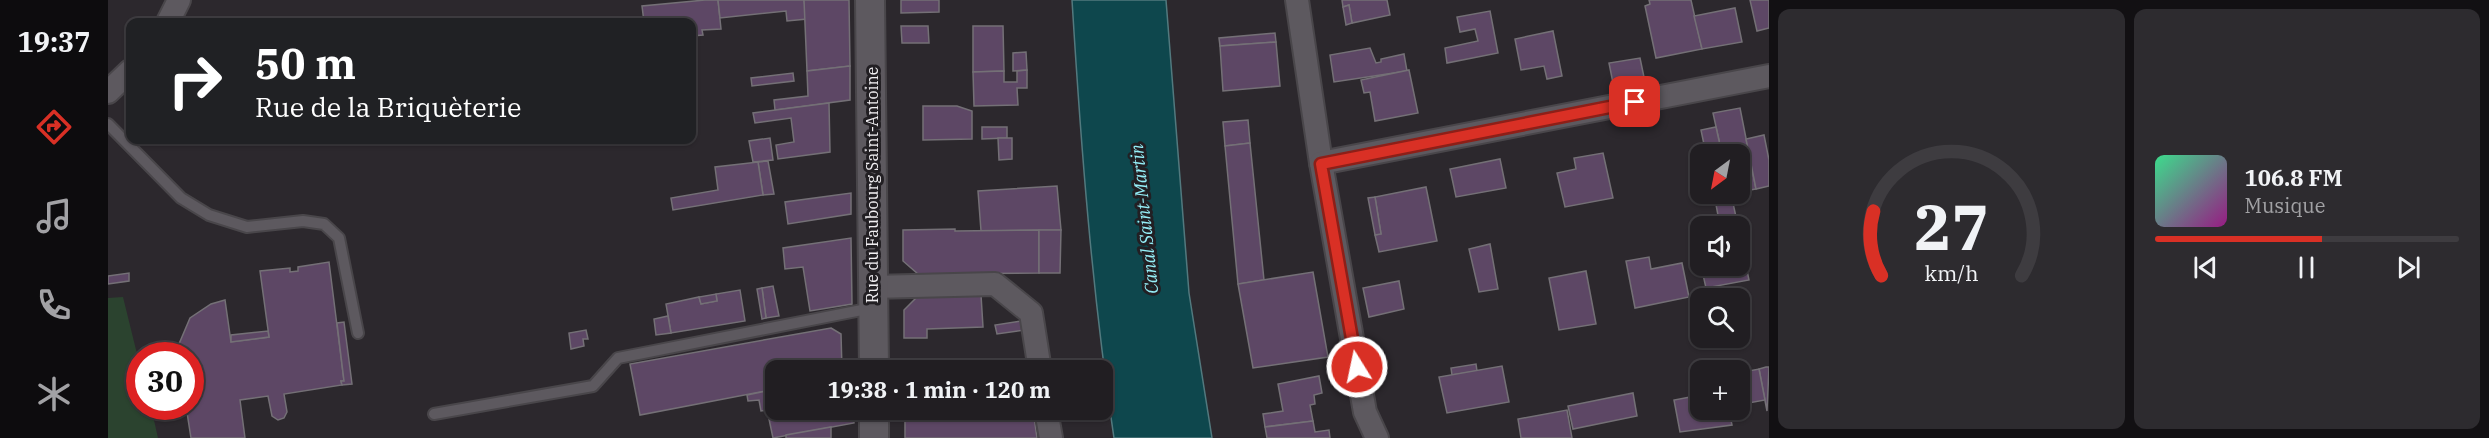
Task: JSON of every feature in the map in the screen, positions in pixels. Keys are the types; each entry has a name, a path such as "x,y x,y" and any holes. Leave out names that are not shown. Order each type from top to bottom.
{"street":[{"path":"170,18 179,0"},
{"name":"Rue du Faubourg Saint-Antoine","path":"870,0 874,360"},
{"path":"1297,0 1321,164 1365,412 1377,438"},
{"path":"108,92 126,75"},
{"path":"1321,164 1769,76"},
{"path":"872,297 995,284 1031,313 1038,360"},
{"path":"874,420 874,438"},
{"path":"1048,420 1051,438"}],"lane":[{"path":"108,124 126,142"},
{"path":"128,144 181,198 209,215 247,226 303,220 324,224 339,238 358,333"},
{"path":"434,414 593,386 618,358 872,297"}],"green space":[{"path":"123,297 134,342 126,342 126,420 154,420 158,438 108,438 108,298"}],"water":[{"name":"Canal Saint-Martin","path":"1072,0 1166,0 1189,293 1212,438 1114,438 1111,420 1113,360 1103,360 1079,110"}],"building":[{"path":"718,0 721,29 702,30 703,35 696,36 696,18 644,18 642,6"},
{"path":"718,0 804,0 807,19 787,21 786,11 720,18"},
{"path":"804,0 849,0 850,66 807,71"},
{"path":"901,0 939,0 939,12 901,13"},
{"path":"1342,0 1387,0 1390,15 1352,23 1349,5 1343,7"},
{"path":"1649,0 1691,0 1702,49 1656,58 1645,6 1650,4"},
{"path":"1750,0 1769,0 1769,28 1757,31"},
{"path":"1349,5 1352,23 1346,25 1343,7"},
{"path":"1735,8 1742,42 1702,49 1694,16"},
{"path":"1490,11 1498,53 1447,63 1445,48 1478,41 1475,29 1460,32 1457,17"},
{"path":"901,26 928,26 929,43 902,43"},
{"path":"973,26 1003,26 1004,71 973,72"},
{"path":"1553,31 1562,76 1547,79 1544,66 1521,70 1515,39"},
{"path":"1275,33 1276,42 1220,46 1219,38"},
{"path":"1276,42 1280,86 1223,91 1220,46"},
{"path":"1370,48 1376,63 1381,62 1381,59 1404,54 1407,71 1334,82 1330,55"},
{"path":"1026,52 1027,70 1013,71 1013,53"},
{"path":"1640,58 1645,82 1614,88 1609,63"},
{"path":"850,66 850,100 775,110 774,100 808,96 807,71"},
{"path":"1027,70 1027,88 1017,88 1018,105 974,106 973,72 1004,71 1004,82 1017,82 1017,71"},
{"path":"1409,70 1418,113 1375,121 1370,92 1364,93 1361,80"},
{"path":"793,73 794,81 752,86 751,78"},
{"path":"829,103 830,152 778,159 776,145 794,142 791,118 755,123 753,113"},
{"path":"923,106 957,106 972,111 972,139 923,140"},
{"path":"1740,108 1747,144 1720,144 1713,113"},
{"path":"1248,120 1250,143 1225,146 1223,122"},
{"path":"982,127 1007,127 1007,138 982,139"},
{"path":"1716,127 1720,144 1704,144 1701,130"},
{"path":"1764,135 1769,160 1769,186 1756,189 1750,159 1750,144 1747,144 1746,139"},
{"path":"770,138 773,160 753,162 749,141"},
{"path":"998,138 1012,138 1012,159 999,160"},
{"path":"1250,143 1264,280 1238,284 1225,146"},
{"path":"1603,153 1613,198 1565,207 1557,173 1576,169 1574,158"},
{"path":"1500,159 1506,188 1456,197 1450,169"},
{"path":"1750,159 1756,189 1750,190"},
{"path":"768,161 774,194 763,195 758,162"},
{"path":"758,162 763,195 673,210 671,198 718,190 715,167"},
{"path":"1057,186 1061,230 981,231 978,191"},
{"path":"1426,187 1437,241 1379,252 1375,235 1381,234 1375,197"},
{"path":"851,193 851,214 788,224 785,202"},
{"path":"1375,197 1381,234 1375,235 1368,198"},
{"path":"1716,204 1733,204 1736,216 1718,216"},
{"path":"955,229 955,231 1039,230 1039,273 918,274 903,261 903,230"},
{"path":"1039,230 1061,230 1060,273 1039,273"},
{"path":"851,238 852,304 810,311 803,267 785,269 783,248"},
{"path":"1490,244 1498,289 1479,292 1469,249"},
{"path":"1649,257 1651,269 1682,263 1689,297 1635,308 1626,261"},
{"path":"329,262 344,381 341,381 342,385 284,394 287,412 284,418 278,420 272,416 268,396 240,400 245,438 191,438 188,420 204,420 204,342 180,342 190,318 211,304 225,300 231,342 269,337 260,271 290,268 290,272 298,271 298,267"},
{"path":"1586,271 1596,324 1559,330 1549,278"},
{"path":"1313,272 1328,357 1253,368 1238,284"},
{"path":"129,273 129,281 108,284 108,276"},
{"path":"1703,276 1748,276 1749,280 1706,288"},
{"path":"1399,281 1404,309 1369,317 1363,288"},
{"path":"773,286 779,316 766,318 762,288"},
{"path":"762,288 766,318 762,319 757,289"},
{"path":"740,290 745,321 671,333 666,304 699,297 701,304 717,301 716,294"},
{"path":"716,294 717,301 701,304 699,297"},
{"path":"981,295 983,327 927,329 927,338 904,338 904,310 918,296"},
{"path":"668,316 671,333 656,335 654,319"},
{"path":"1021,321 1025,330 997,334 995,325"},
{"path":"344,322 352,384 342,385 341,381 344,381 337,323"},
{"path":"831,328 841,334 842,360 765,360 765,391 640,415 630,364"},
{"path":"586,330 588,339 583,339 584,346 571,349 569,333"},
{"path":"268,331 269,337 231,342 231,335"},
{"path":"1476,364 1477,371 1452,375 1451,368"},
{"path":"1502,366 1509,402 1447,413 1439,377"},
{"path":"1769,367 1767,411 1759,369"},
{"path":"1759,369 1765,400 1750,403 1750,371"},
{"path":"1319,376 1322,393 1314,395 1315,404 1310,405 1313,421 1265,427 1263,414 1283,411 1278,384"},
{"path":"765,391 765,410 761,411 759,400 748,401 747,395"},
{"path":"1633,393 1637,416 1573,429 1568,406"},
{"path":"1690,397 1690,420 1731,420 1732,425 1680,432 1674,400"},
{"path":"1567,410 1572,438 1521,438 1518,419"},
{"path":"769,420 854,420 854,423 773,438"},
{"path":"1034,420 1037,438 905,438 905,421"},
{"path":"1313,421 1315,432 1329,430 1330,438 1267,438 1265,427"},
{"path":"831,427 831,438 786,438 786,435"}],"route":[{"path":"1357,367 1321,164 1635,102"}]}
